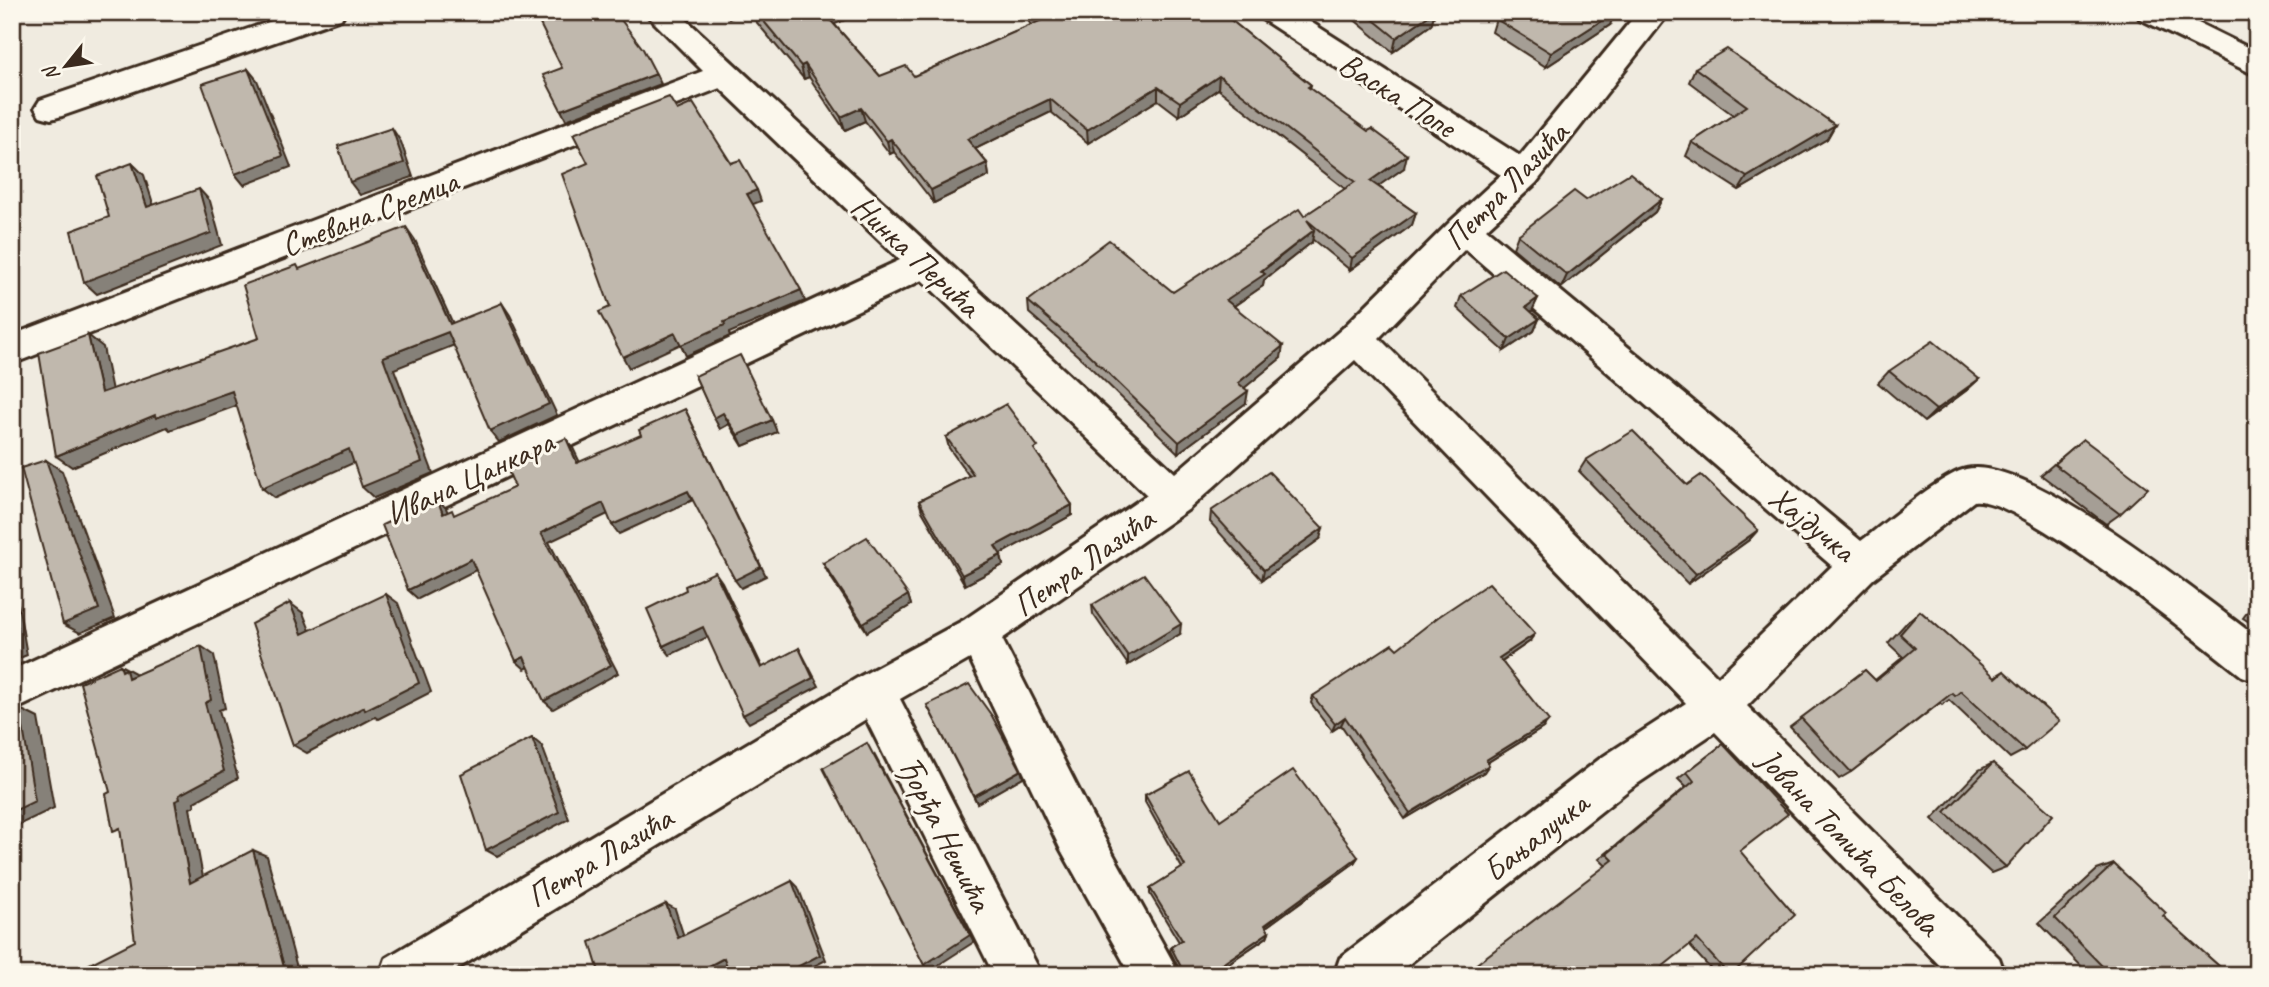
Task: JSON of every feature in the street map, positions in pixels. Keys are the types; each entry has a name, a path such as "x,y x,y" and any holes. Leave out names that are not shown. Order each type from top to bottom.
{"street":[{"path":"51,108 330,12"},
{"name":"Нинка Перића","path":"659,12 1175,497"},
{"name":"Васка Попе","path":"1273,12 1524,174"},
{"name":"Петра Лазића","path":"403,975 874,691 978,634 1175,497 1356,338 1464,229 1524,174 1655,12"},
{"path":"2151,12 2257,65"},
{"name":"Стевана Сремца","path":"12,350 725,74"},
{"name":"Хајдучка","path":"1464,229 1860,565 1966,485 1985,483 2031,501 2073,526 2257,662"},
{"name":"Ивана Цанкара","path":"12,691 926,263"},
{"name":"Јована Томића Белова","path":"1356,338 1982,975"},
{"name":"Бањалучка","path":"1357,975 1616,773 1718,706 1860,565"},
{"path":"978,634 1076,832 1157,975"},
{"name":"Ђорђа Нешића","path":"874,691 1019,975"}],"building":[{"path":"534,12 615,12 643,49 656,74 561,110 543,75 562,68"},
{"path":"756,12 826,12 824,13 880,76 906,66 914,76 1040,21 1031,12 1221,12 1311,85 1308,87 1368,131 1372,129 1407,155 1370,181 1416,213 1352,258 1307,220 1314,230 1261,271 1265,274 1226,300 1283,346 1238,383 1248,391 1179,442 1083,349 1028,301 1109,240 1173,292 1299,209 1304,216 1355,182 1219,76 1180,102 1158,87 1087,130 1050,99 967,139 987,163 931,190 891,139 887,141 861,108 841,117 805,64 801,66"},
{"path":"1364,12 1434,12 1396,38"},
{"path":"1507,12 1615,12 1551,53 1496,19"},
{"path":"1727,49 1835,125 1747,177 1692,142 1747,106 1695,68"},
{"path":"248,69 283,156 235,174 202,84"},
{"path":"669,97 677,110 693,103 731,163 740,160 757,190 747,194 801,290 724,322 725,325 681,345 675,333 623,357 599,312 610,307 562,174 588,163 573,134"},
{"path":"392,128 404,163 350,182 338,146"},
{"path":"132,163 147,207 199,189 211,233 84,282 71,231 109,217 97,176"},
{"path":"1630,173 1662,199 1567,275 1518,235 1574,191 1586,200"},
{"path":"406,227 450,324 502,303 549,404 490,431 448,332 383,357 422,462 362,487 349,449 262,488 232,391 156,418 155,415 56,456 39,353 88,335 101,393 259,338 243,285 297,265 299,269"},
{"path":"1503,269 1538,298 1526,307 1539,319 1509,339 1461,296"},
{"path":"1933,341 1979,379 1936,410 1889,371"},
{"path":"740,355 772,420 738,435 723,413 714,418 695,376"},
{"path":"1006,404 1038,447 1034,449 1072,505 995,546 1001,555 962,575 919,501 973,474 946,437"},
{"path":"685,409 761,567 735,580 688,491 612,525 603,503 541,533 611,665 544,701 524,657 516,661 471,559 408,590 382,525 437,499 443,514 452,510 454,515 515,487 506,466 566,438 577,463 641,435 639,430"},
{"path":"1633,431 1687,485 1701,475 1758,530 1696,574 1586,460"},
{"path":"2083,439 2148,488 2120,514 2054,464"},
{"path":"46,460 99,609 63,624 21,468"},
{"path":"1269,472 1323,528 1264,570 1211,511"},
{"path":"867,537 908,595 863,623 823,563"},
{"path":"715,572 761,668 799,648 813,678 743,715 703,627 663,646 647,609"},
{"path":"1144,574 1181,624 1128,656 1092,605"},
{"path":"1489,583 1535,634 1499,658 1549,721 1486,760 1489,765 1410,813 1345,717 1335,724 1313,696 1392,644 1397,649 1438,617"},
{"path":"386,594 419,683 365,710 364,707 293,745 251,624 290,603 302,634"},
{"path":"1920,611 1996,678 2004,671 2059,721 2025,750 1961,691 1955,696 1952,693 1851,772 1801,718 1865,670 1876,681 1915,648 1900,634"},
{"path":"201,646 211,700 205,703 224,771 179,795 180,799 175,801 190,883 253,850 286,975 68,975 135,941 120,828 113,831 106,794 110,792 80,683 120,665 122,671 126,669 128,678"},
{"path":"969,684 992,716 1021,770 974,796 927,705"},
{"path":"20,709 35,801 12,812 12,713"},
{"path":"532,738 559,812 486,850 461,774"},
{"path":"867,743 970,935 924,965 823,768"},
{"path":"1723,744 1788,814 1740,851 1795,915 1731,975 1697,939 1652,975 1462,975 1613,860 1607,854 1694,781 1687,772"},
{"path":"1993,763 2053,815 2006,867 1945,812"},
{"path":"1293,770 1358,857 1265,925 1269,932 1206,975 1123,975 1128,972 1183,971 1171,947 1182,940 1150,888 1185,866 1145,795 1189,771 1220,820"},
{"path":"2114,864 2166,913 2163,916 2229,975 2118,975 2110,967 2106,970 2055,918"},
{"path":"792,881 820,955 782,975 730,975 724,958 692,975 600,975 590,942 666,904 678,938"}]}
